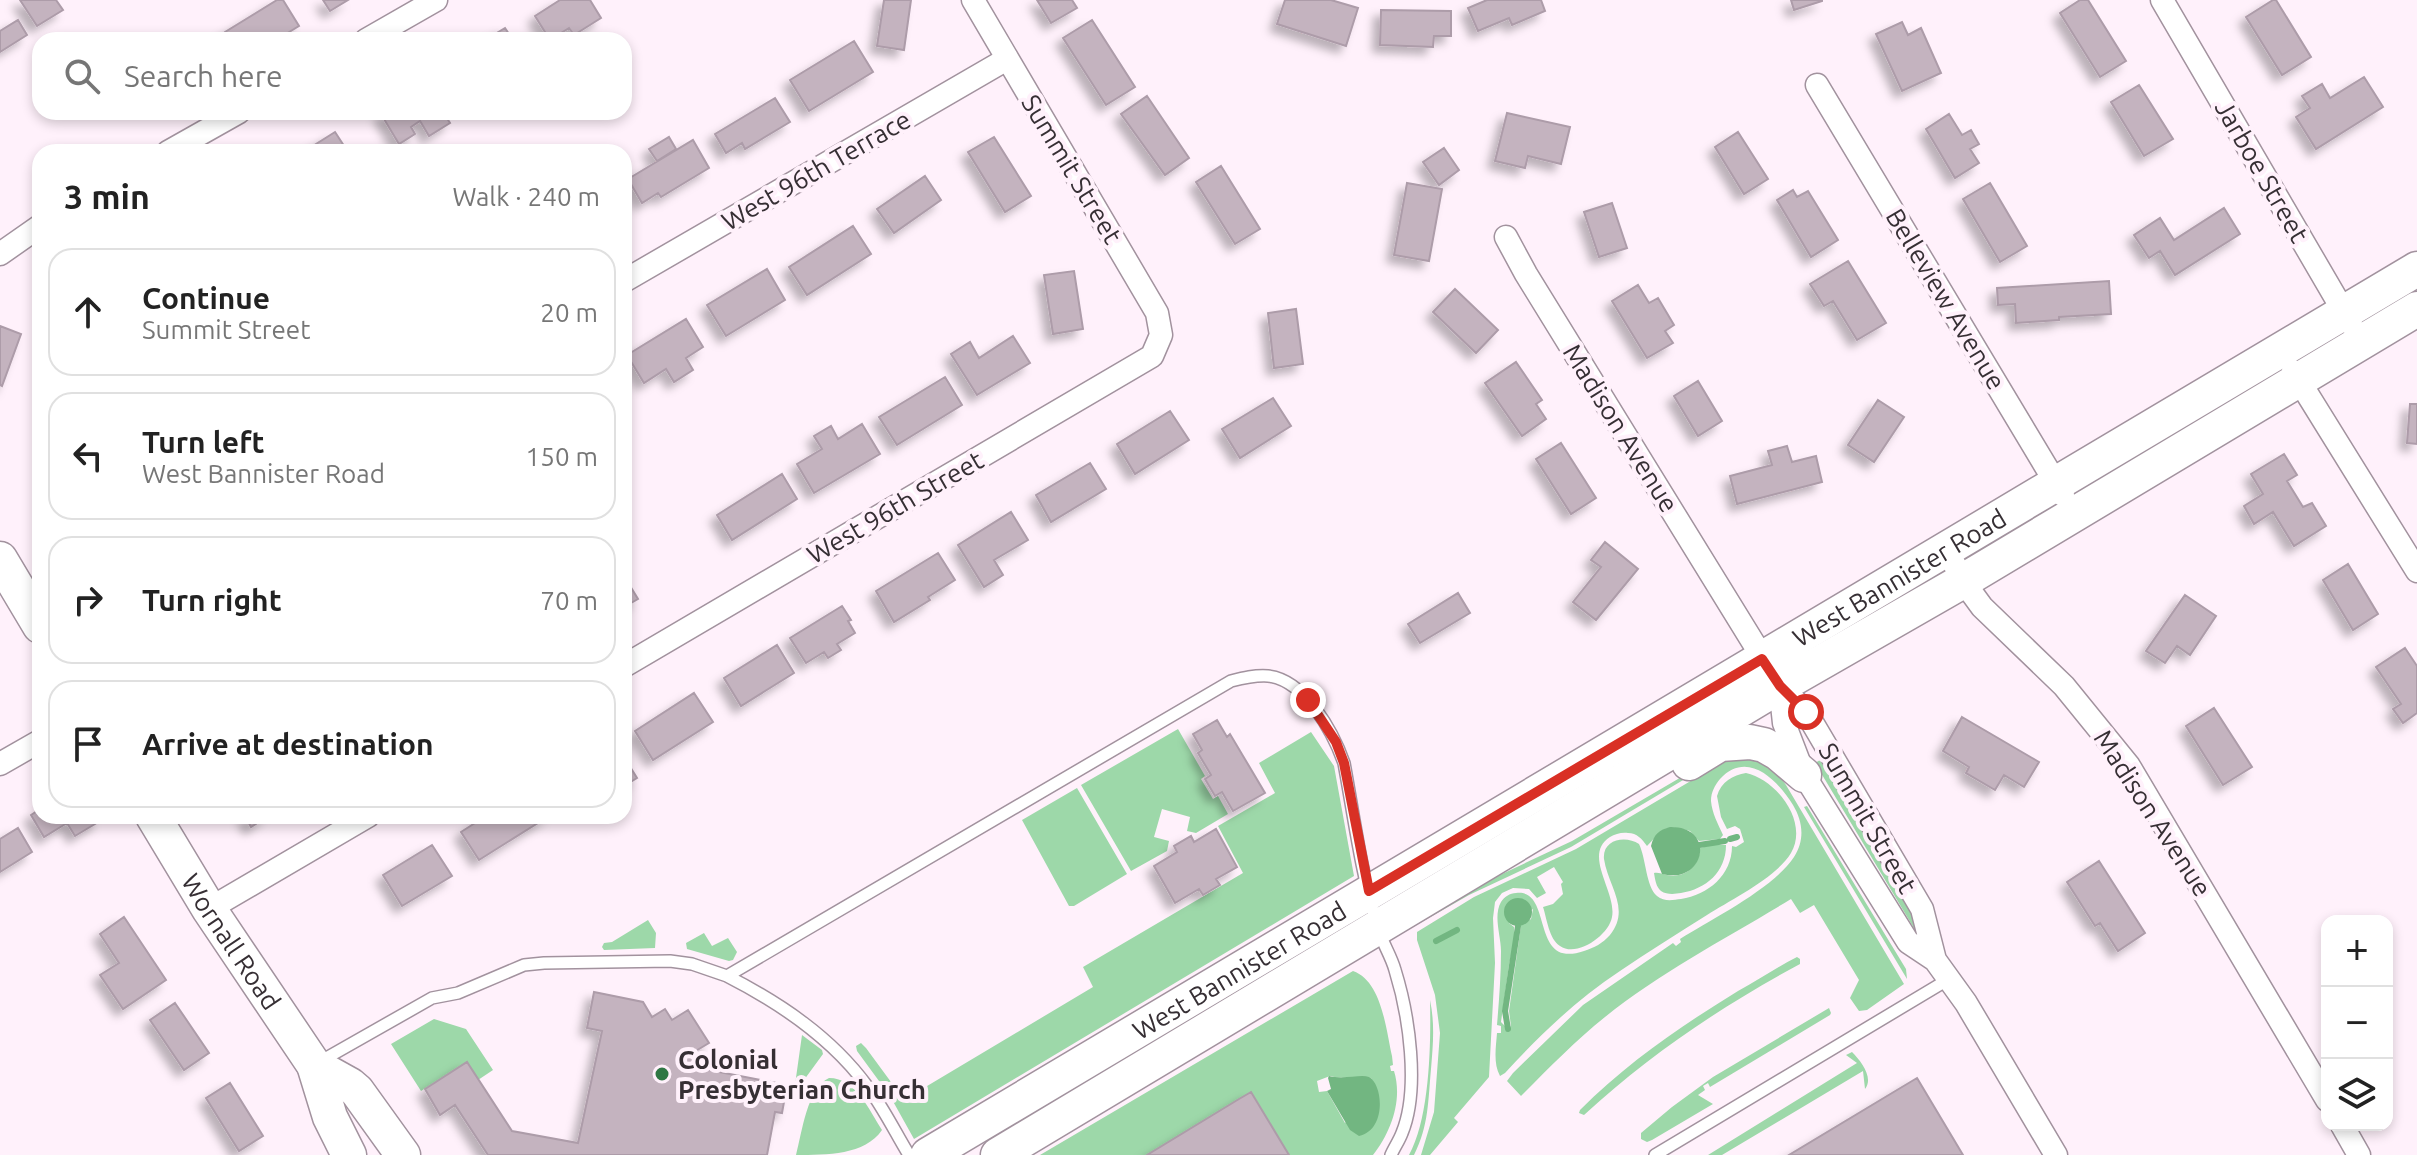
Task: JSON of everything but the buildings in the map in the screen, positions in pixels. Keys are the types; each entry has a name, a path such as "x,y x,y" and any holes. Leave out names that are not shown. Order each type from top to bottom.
{"main road":[{"name":"West Bannister Road","path":"998,1155 1525,841 1947,550 2417,269"},
{"name":"West Bannister Road","path":"928,1155 1369,891 1771,673 1963,581 2417,309"},
{"path":"0,559 32,610"},
{"path":"1525,841 1570,833 1720,744 1750,742 1764,745 1804,775"},
{"name":"Wornall Road","path":"158,824 209,909 314,1065 330,1117 349,1155"},
{"name":"Wornall Road","path":"314,1065 357,1091 403,1155"}],"street":[{"path":"380,32 436,0"},
{"name":"Summit Street","path":"973,0 1157,313 1161,335 1159,341"},
{"name":"Jarboe Street","path":"2162,0 2361,342"},
{"name":"West 96th Terrace","path":"632,276 1007,59"},
{"name":"Belleview Avenue","path":"1817,85 2074,513"},
{"path":"182,144 225,120"},
{"path":"0,254 32,232"},
{"name":"Madison Avenue","path":"1506,237 1771,673"},
{"name":"West 96th Street","path":"632,661 1152,356 1159,341"},
{"path":"2280,350 2417,571"},
{"name":"Madison Avenue","path":"1947,550 1963,581 1982,607 2064,686 2129,766 2321,1090"},
{"name":"Summit Street","path":"1771,673 1784,723 1804,775 1908,942 1935,960 1966,1003 2056,1155"},
{"name":"Summit Street","path":"1771,673 1806,712 1922,909 1935,960"},
{"path":"0,764 32,746"},
{"path":"209,909 354,824"},
{"path":"2345,1131 2359,1155"}],"lane":[{"path":"727,976 1217,688 1252,676 1279,678 1308,700 1336,742 1344,763 1377,927 1405,1002 1410,1035 1407,1119 1391,1155"},
{"path":"314,1065 432,998 458,993 524,965 670,961 692,964 727,976 787,1009 832,1046 868,1087 909,1155"},
{"path":"1655,1155 1949,979"}],"shaded area":[{"path":"1178,729 1205,776 1201,779 1213,799 1218,796 1228,814 1196,833 1187,831 1190,817 1162,809 1154,837 1169,841 1167,851 1131,871 1081,785"},
{"path":"1311,732 1334,766 1354,876 914,1139 856,1046 861,1043 866,1048 902,1097 907,1098 1093,987 1083,967 1243,873 1218,826 1275,793 1259,763"},
{"path":"1719,755 1715,761 1571,847 1469,895 1413,927 1470,889 1572,841"},
{"path":"1739,758 1766,766 1786,785 1904,984 1867,1010 1859,1011 1850,998 1859,980 1814,905 1800,913 1791,899 1627,1000 1562,1055 1521,1096 1507,1081 1583,1005 1673,943 1676,946 1680,939 1758,891 1785,869 1794,857 1801,838 1801,824 1796,811 1771,778 1751,768 1741,767 1718,781 1711,798 1723,835 1720,839 1699,841 1690,831 1669,828 1661,831 1647,846 1631,833 1612,836 1602,845 1600,864 1610,896 1612,917 1605,931 1591,943 1567,949 1556,943 1551,934 1543,907 1553,904 1563,894 1563,882 1554,867 1537,877 1546,893 1537,898 1529,889 1513,888 1502,893 1495,902 1493,918 1495,963 1489,1077 1454,1118 1458,1122 1430,1155 1421,1155 1434,1112 1440,1033 1435,995 1417,932 1474,897 1576,849 1721,763"},
{"path":"1820,760 1911,913 1918,935 1815,763"},
{"path":"1746,773 1758,777 1779,793 1793,816 1796,841 1784,862 1753,887 1588,994 1500,1076 1496,1066 1497,1033 1501,1033 1501,1026 1497,1025 1501,951 1497,920 1502,900 1514,893 1528,895 1535,903 1548,940 1556,949 1567,954 1595,947 1610,935 1616,925 1618,907 1604,859 1604,852 1611,843 1628,840 1639,844 1653,892 1660,898 1675,900 1700,893 1723,874 1732,846 1744,842 1740,829 1735,826 1727,829 1717,796 1732,777","holes":["1533,909 1531,919 1521,925 1509,1011 1511,1026 1508,1029 1501,1022 1514,942 1514,927 1509,923"]},
{"path":"1077,788 1127,874 1074,906 1069,906 1022,820"},
{"path":"1807,806 1906,969 1907,979 1804,807"},
{"path":"1670,827 1685,829 1695,835 1699,844 1700,854 1696,864 1677,875 1662,874 1651,846 1658,833"},
{"path":"1726,845 1722,863 1713,878 1699,888 1681,893 1668,894 1659,889 1654,873 1674,876 1685,873 1697,860 1700,848"},
{"path":"1518,898 1528,902 1532,912 1528,922 1518,926 1508,922 1504,912 1508,902"},
{"path":"648,920 656,933 655,948 604,950 602,947 604,943 612,942"},
{"path":"704,933 712,946 728,938 737,952 733,960 687,949 686,943"},
{"path":"1797,957 1800,964 1687,1033 1634,1072 1584,1115 1579,1113 1617,1076 1656,1046 1717,1004"},
{"path":"1353,971 1363,976 1377,995 1397,1093 1390,1126 1373,1155 1289,1155 1251,1092 1147,1155 1040,1155","holes":["1335,1077 1371,1078 1377,1089 1345,1123 1327,1091 1319,1092 1317,1081"]},
{"path":"1430,1000 1433,1034 1427,1113 1419,1144 1414,1155 1409,1155 1425,1101"},
{"path":"1829,1008 1830,1015 1710,1087 1708,1083 1703,1086 1705,1090 1698,1095 1713,1104 1652,1140 1647,1142 1641,1139 1641,1133 1713,1077"},
{"path":"434,1019 466,1029 493,1070 478,1080 467,1062 421,1091 391,1044"},
{"path":"802,1035 823,1054 804,1080 795,1100 793,1099"},
{"path":"1852,1052 1867,1075 1865,1089 1863,1071 1722,1155 1708,1155 1857,1063 1846,1055"},
{"path":"1329,1076 1365,1076 1374,1081 1380,1107 1378,1117 1368,1132 1359,1136 1350,1130 1327,1091 1331,1089"},
{"path":"829,1078 838,1079 854,1089 882,1130 875,1138 855,1149 832,1154 796,1155 810,1101 815,1091"}],"waterway":[{"path":"1730,839 1737,837"},
{"path":"1693,846 1725,841"},
{"path":"1508,1029 1505,1011 1518,926"},
{"path":"1436,941 1457,930"}],"place":[{"name":"Colonial Presbyterian Church","path":"662,1074"}],"route":[{"path":"1308,700 1336,742 1344,763 1369,891 1762,659 1780,686 1806,712"}]}
